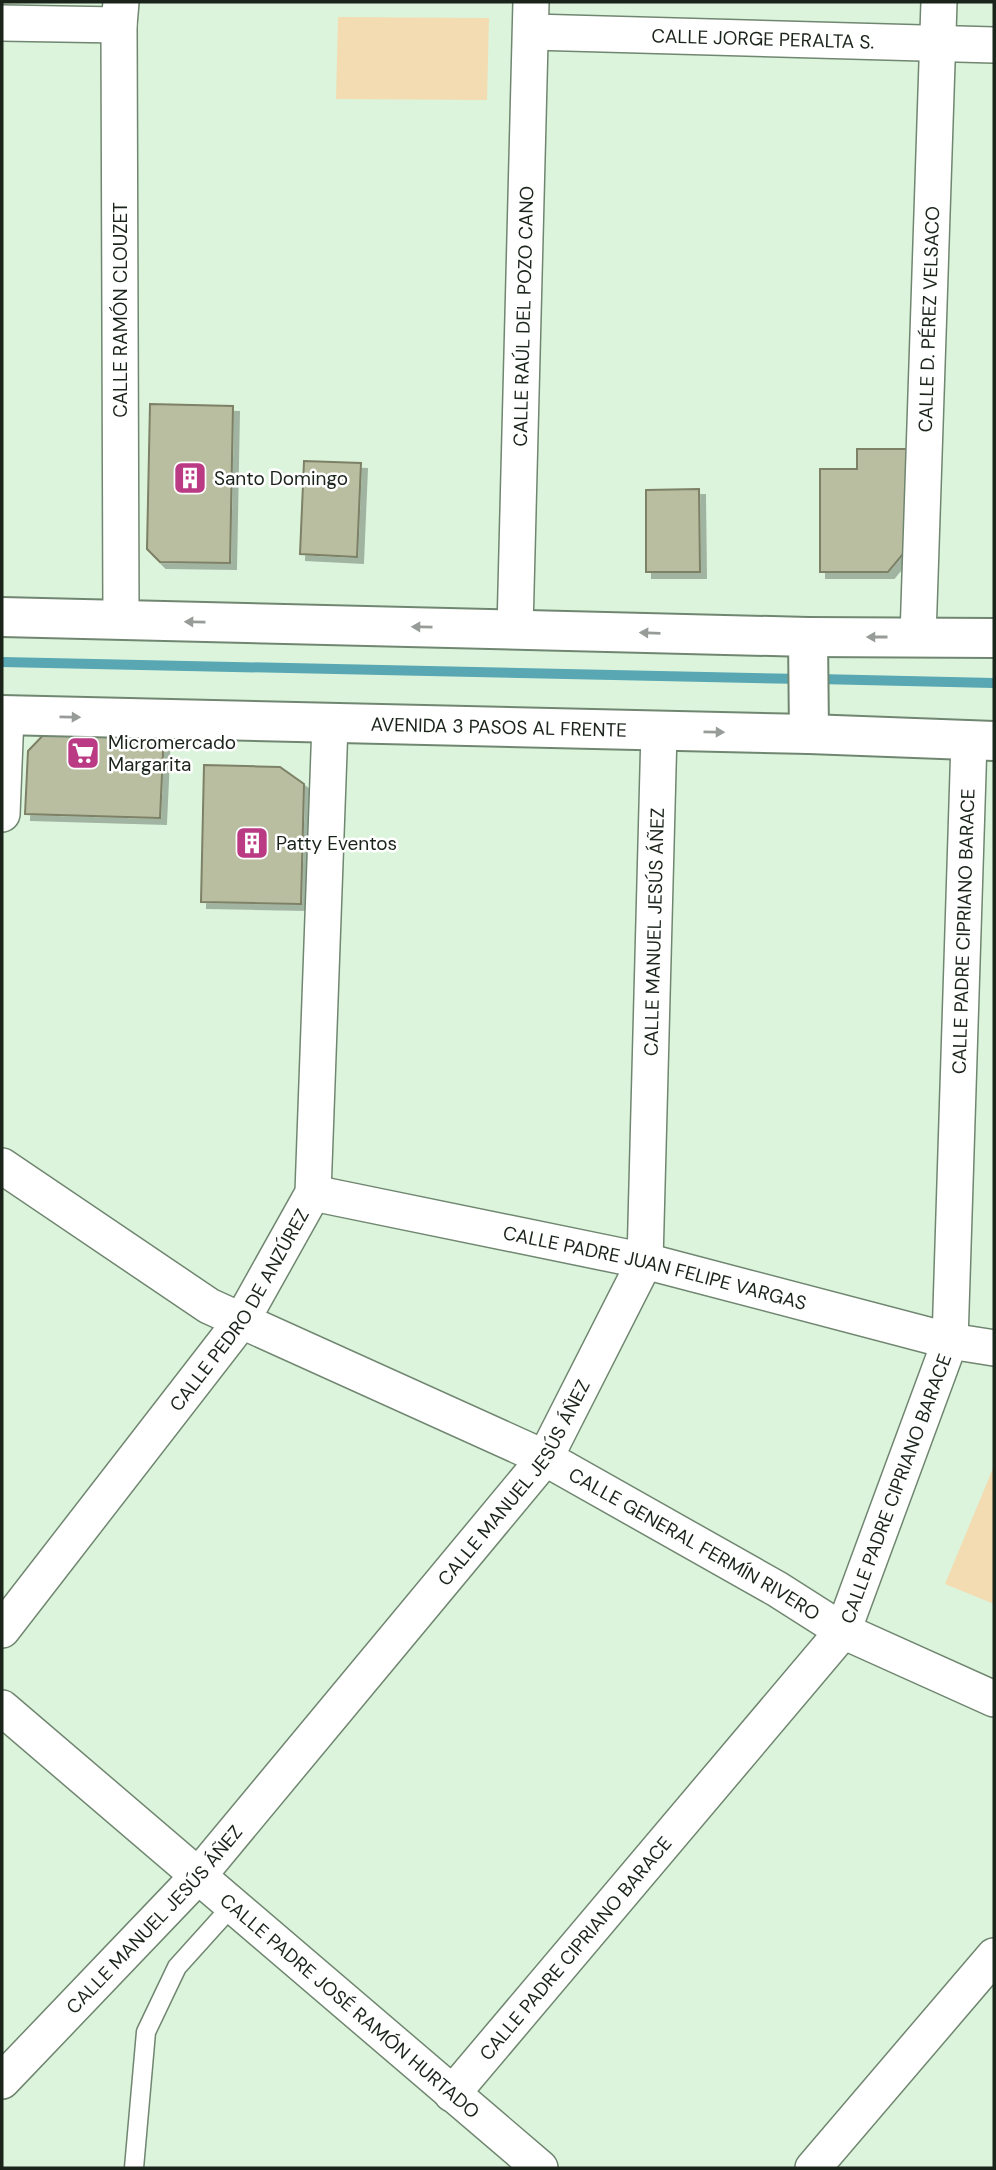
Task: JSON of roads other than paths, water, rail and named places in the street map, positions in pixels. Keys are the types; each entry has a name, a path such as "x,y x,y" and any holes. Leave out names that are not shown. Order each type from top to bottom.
{"main road":[{"path":"2,617 515,629 808,648 918,637 994,638"},
{"path":"808,648 809,720"},
{"name":"AVENIDA 3 PASOS AL FRENTE","path":"4,715 659,731 809,720 981,741"}],"street":[{"name":"CALLE D. PÉREZ VELSACO","path":"918,637 939,2"},
{"path":"2,23 120,13"},
{"name":"CALLE RAMÓN CLOUZET","path":"120,13 121,618"},
{"name":"CALLE JORGE PERALTA S.","path":"532,17 938,44 994,45"},
{"name":"CALLE RAÚL DEL POZO CANO","path":"515,629 532,17"},
{"path":"2,814 4,715"},
{"name":"CALLE PEDRO DE ANZÚREZ","path":"2,1630 242,1320 313,1193 330,724"},
{"name":"CALLE MANUEL JESÚS ÁÑEZ","path":"2,2081 198,1876 545,1458 645,1261 659,731"},
{"name":"CALLE PADRE CIPRIANO BARACE","path":"452,2094 843,1631 950,1341 981,741"},
{"name":"CALLE GENERAL FERMÍN RIVERO","path":"2,1166 209,1306 545,1458 777,1589 843,1631 994,1699"},
{"name":"CALLE PADRE JUAN FELIPE VARGAS","path":"313,1193 645,1261 950,1341 994,1348"},
{"name":"CALLE PADRE JOSÉ RAMÓN HURTADO","path":"2,1708 452,2094 517,2161"},
{"path":"813,2168 994,1956"}],"lane":[{"path":"134,2168 146,2032 177,1967 232,1906"}],"waterway":[{"path":"2,662 803,679"},
{"path":"818,679 994,683"}],"place":[{"name":"Santo Domingo","path":"190,478"},
{"name":"Micromercado Margarita","path":"83,753"},
{"name":"Patty Eventos","path":"252,843"}]}
